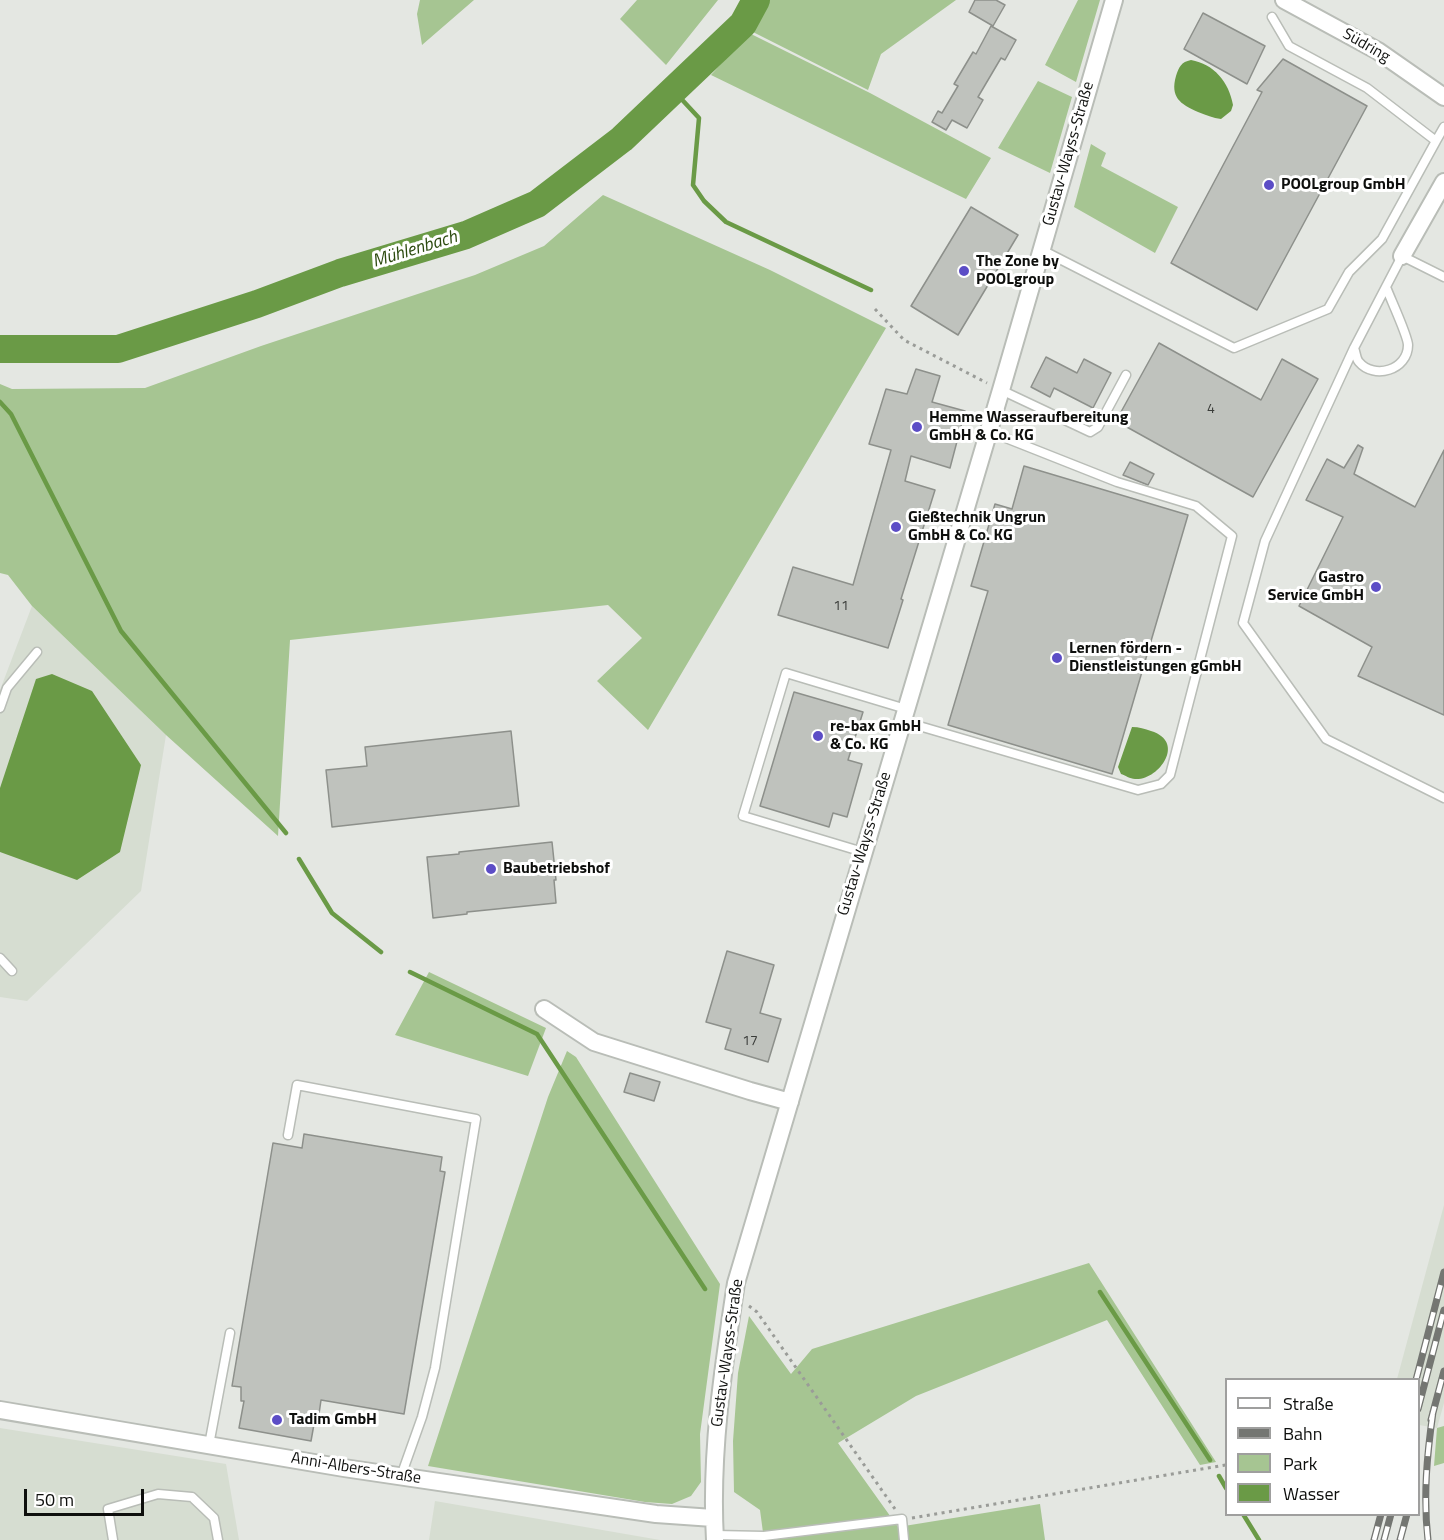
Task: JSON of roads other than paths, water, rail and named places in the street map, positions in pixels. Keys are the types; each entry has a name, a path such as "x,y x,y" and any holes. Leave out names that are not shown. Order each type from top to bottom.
{"street":[{"name":"Gustav-Wayss-Straße","path":"714,1531 717,1435 722,1373 736,1283 1114,0"},
{"name":"Südring","path":"1284,0 1378,51 1444,97"},
{"path":"1402,256 1444,182"},
{"path":"544,1009 594,1042 790,1102"},
{"name":"Anni-Albers-Straße","path":"0,1410 401,1476 656,1514 714,1531"}],"lane":[{"path":"1272,17 1289,46 1367,88 1436,141"},
{"path":"1042,250 1234,348 1328,309 1349,272 1382,239 1444,127"},
{"path":"1444,277 1402,256 1354,348 1265,541 1243,622 1326,739 1444,798"},
{"path":"1354,348 1358,361 1378,373 1396,368 1406,355 1408,344 1386,287"},
{"path":"1000,390 1090,432 1098,428 1126,375"},
{"path":"863,852 743,816 786,673 904,715 1138,790 1161,784 1170,775 1232,536 1196,506 1117,482 988,431"},
{"path":"0,708 7,688 37,651"},
{"path":"0,958 12,971"},
{"path":"288,1135 297,1085 476,1119 435,1368 422,1417 401,1476"},
{"path":"209,1445 230,1333"},
{"path":"113,1540 108,1509 158,1494 192,1497 214,1518 218,1540"},
{"path":"714,1531 764,1536 903,1520 904,1540"}],"water":[{"path":"1191,60 1207,65 1219,75 1228,89 1233,105 1231,111 1221,119 1192,109 1178,99 1174,83 1178,70"},
{"path":"52,674 92,691 141,765 120,852 77,880 0,852 0,788 36,679"},
{"path":"1132,727 1162,736 1167,743 1168,752 1160,768 1144,778 1129,778 1121,774 1118,767"}],"waterway":[{"name":"Mühlenbach","path":"0,349 118,349 257,304 340,273 466,235 537,204 622,139 743,24 756,0"},
{"path":"673,90 699,118 693,185 704,201 726,222 871,290"},
{"path":"0,402 11,414 121,631 286,833"},
{"path":"299,859 332,913 381,952"},
{"path":"410,972 537,1034 705,1289"},
{"path":"1100,1292 1210,1460"},
{"path":"1219,1476 1225,1486"},
{"path":"1244,1516 1259,1540"}],"railway":[{"path":"1417,1378 1444,1272"},
{"path":"1420,1401 1444,1310"},
{"path":"1431,1420 1444,1371"},
{"path":"1428,1540 1426,1476 1433,1412"},
{"path":"1374,1540 1380,1516"},
{"path":"1384,1540 1390,1516"},
{"path":"1400,1540 1406,1516"}],"place":[{"name":"POOLgroup GmbH","path":"1269,185"},
{"name":"The Zone by POOLgroup","path":"964,271"},
{"name":"Hemme Wasseraufbereitung GmbH & Co. KG","path":"917,427"},
{"name":"Gießtechnik Ungrun GmbH & Co. KG","path":"896,527"},
{"name":"Gastro Service GmbH","path":"1376,587"},
{"name":"Lernen fördern - Dienstleistungen gGmbH","path":"1057,658"},
{"name":"re-bax GmbH & Co. KG","path":"818,736"},
{"name":"Baubetriebshof","path":"491,869"},
{"name":"Tadim GmbH","path":"277,1420"}]}
